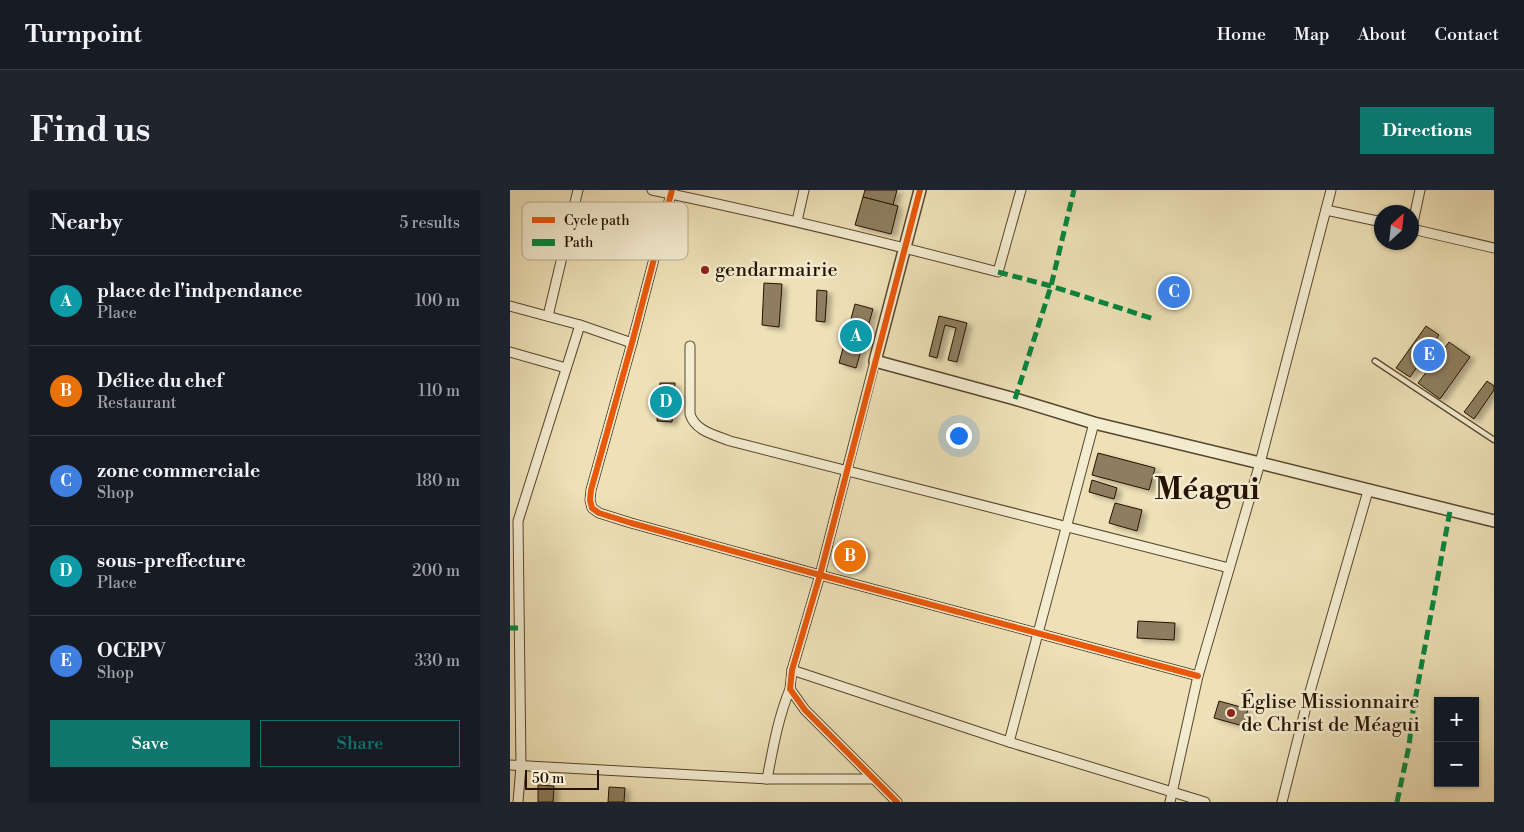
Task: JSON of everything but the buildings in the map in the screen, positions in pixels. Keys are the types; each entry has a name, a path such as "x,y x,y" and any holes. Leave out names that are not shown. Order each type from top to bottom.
{"street":[{"path":"652,190 672,192 798,221 998,272 1021,190"},
{"path":"798,221 804,190"},
{"path":"768,779 781,710 790,689 792,670 820,575 920,190"},
{"path":"1170,802 1198,676 1260,463 1331,190"},
{"path":"1417,205 1420,190"},
{"path":"1326,210 1374,220"},
{"path":"1419,230 1494,248"},
{"path":"548,316 561,260"},
{"path":"654,260 591,490 590,500 592,508 599,513 631,523 1198,676"},
{"path":"510,306 580,325 632,343"},
{"path":"518,802 521,766 514,520 580,325"},
{"path":"690,346 690,414 696,425 704,431 730,441 1229,568"},
{"path":"510,352 566,368"},
{"path":"875,361 1015,399 1094,423 1494,522"},
{"path":"1009,742 1094,423"},
{"path":"1282,802 1309,695 1368,491"},
{"path":"792,670 1009,742 1205,802"},
{"path":"790,689 805,710 897,802"},
{"path":"510,765 768,779 873,779"}],"lane":[{"path":"1375,361 1494,440"}],"marked path":[{"path":"1015,399 1051,286 1074,190"},
{"path":"998,272 1051,286 1154,319"},
{"path":"1397,802 1409,746 1413,711 1450,511"},
{"path":"510,628 518,628"}],"cycle path":[{"path":"669,202 672,190"},
{"path":"897,802 805,710 790,689 792,670 820,575 920,190"},
{"path":"654,260 591,490 590,500 592,508 599,513 631,523 1198,676"}],"place":[{"name":"gendarmairie","path":"705,270"},
{"name":"zone commerciale","path":"1174,292"},
{"name":"place de l'indpendance","path":"856,336"},
{"name":"OCEPV","path":"1429,355"},
{"name":"sous-preffecture","path":"666,402"},
{"name":"Délice du chef","path":"850,556"},
{"name":"Église Missionnaire de Christ de Méagui","path":"1231,713"}],"district":[{"name":"Méagui","path":"1207,490"}]}
